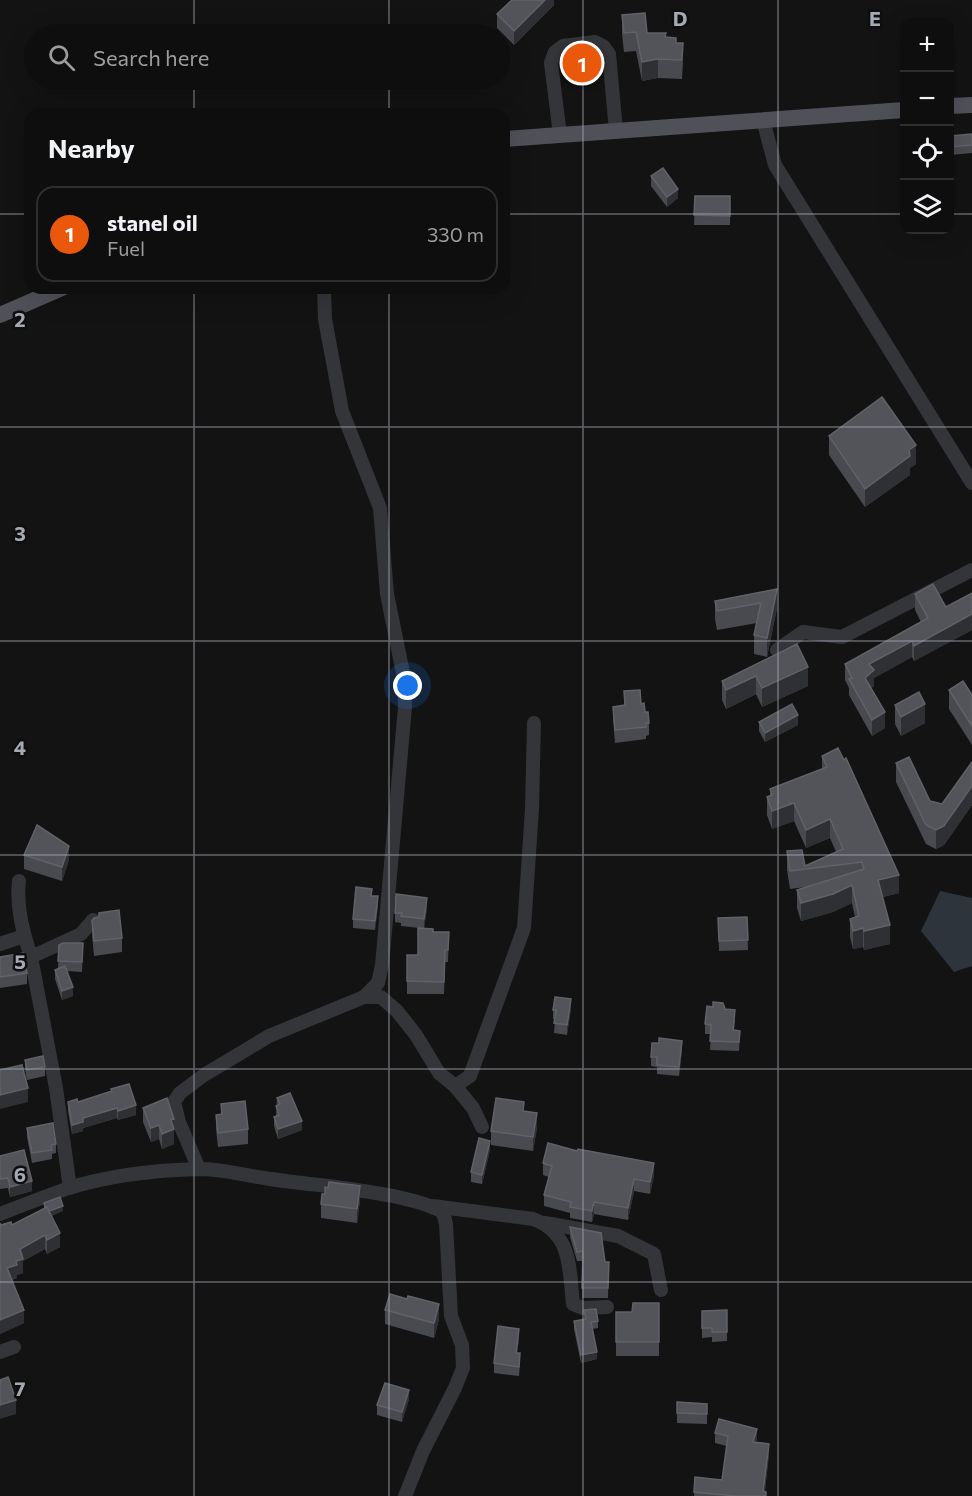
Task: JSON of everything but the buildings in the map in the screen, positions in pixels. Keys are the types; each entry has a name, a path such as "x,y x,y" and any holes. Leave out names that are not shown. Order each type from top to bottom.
{"main road":[{"path":"954,106 972,105"},
{"path":"510,139 900,110"},
{"path":"0,315 48,294"}],"street":[{"path":"560,135 551,63 555,52 563,46 595,42 603,46 609,54 616,131"},
{"path":"763,120 776,165 972,483"},
{"path":"199,1169 174,1102 180,1093 204,1075 269,1036 364,997 378,983 382,965 405,707 404,678 387,594 380,508 342,411 325,319 324,294"},
{"path":"777,650 803,632 842,636 972,570"},
{"path":"455,1086 470,1076 524,928 534,723"},
{"path":"19,881 17,897 56,1088 70,1188"},
{"path":"31,957 81,934 93,920"},
{"path":"0,944 24,936"},
{"path":"364,997 381,998 397,1011 416,1035 439,1073 455,1086 473,1108 482,1127"},
{"path":"0,1214 70,1188 150,1172 224,1170 263,1178 349,1189 431,1206 533,1219 543,1223 618,1236 654,1254 661,1290"},
{"path":"405,1496 423,1451 463,1368 462,1345 451,1316 446,1224 443,1212 431,1206"},
{"path":"543,1223 556,1233 566,1248 573,1304 583,1308 607,1307"},
{"path":"0,1352 14,1347"}],"shaded area":[{"path":"940,891 972,898 972,966 954,972 921,931"}],"place":[{"name":"stanel oil","path":"582,63"}]}
